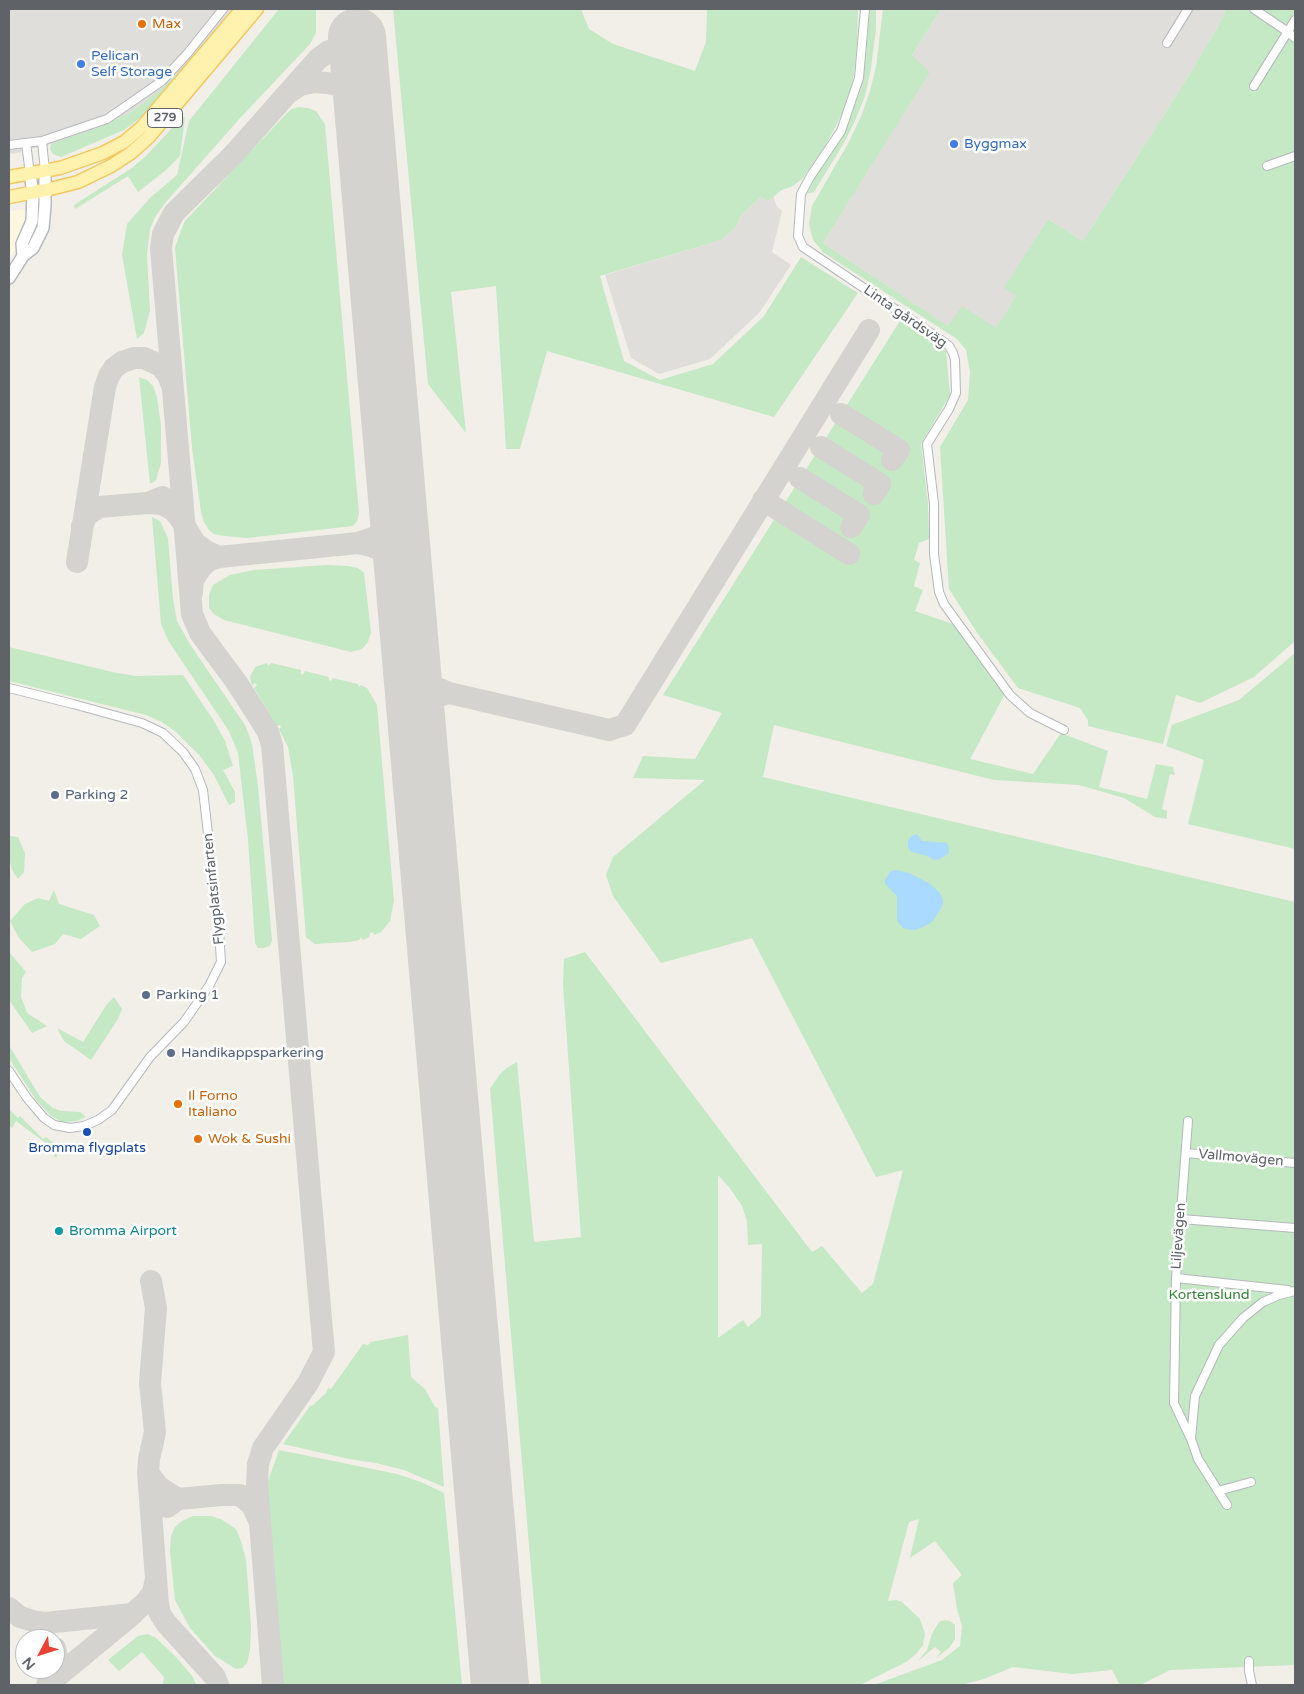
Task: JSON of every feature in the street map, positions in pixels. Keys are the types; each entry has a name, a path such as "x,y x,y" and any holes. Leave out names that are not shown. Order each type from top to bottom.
{"main road":[{"name":"279","path":"9,177 60,168 103,153 124,142 142,127 242,9"},
{"name":"279","path":"9,197 78,182 111,166 131,153 149,137 257,9"}],"street":[{"path":"9,145 42,140 107,119 159,83 187,54 223,9"},
{"name":"Linta gårdsväg","path":"864,9 859,78 841,131 810,177 801,194 798,236 802,247 949,346 954,360 956,392 949,409 927,444 934,504 934,554 939,592 944,604 1010,694 1030,713 1064,730"},
{"path":"1167,43 1188,9"},
{"path":"1254,9 1295,38"},
{"path":"1254,86 1295,20"},
{"path":"9,278 23,256 33,248 43,228 46,171 42,140"},
{"path":"23,256 22,244 32,221 33,193 26,143"},
{"path":"1266,166 1295,156"},
{"name":"Flygplatsinfarten","path":"9,688 142,723 163,734 183,752 195,769 203,790 221,962 209,986 184,1022 150,1057 112,1110 98,1120 84,1126 70,1128 54,1125 44,1118 27,1098 9,1070"},
{"name":"Liljevägen","path":"1188,1121 1176,1278 1174,1403 1198,1459 1227,1505"},
{"name":"Vallmovägen","path":"1186,1153 1295,1163"},
{"path":"1181,1219 1295,1228"},
{"path":"1176,1278 1294,1291"},
{"path":"1190,1439 1195,1396 1219,1345 1243,1318 1263,1302 1294,1291"},
{"path":"1218,1491 1251,1482"},
{"path":"1249,1661 1252,1685"}],"shaded area":[{"path":"9,9 234,9 182,69 159,91 131,112 103,126 72,138 13,154 9,153"},
{"path":"941,9 1225,9 1224,16 1185,82 1083,241 1048,219 1005,288 1016,296 996,328 949,327 823,243 929,73 912,55"},
{"path":"773,196 777,207 782,211 772,252 791,265 759,313 710,359 659,374 631,358 605,275 721,240 736,227 742,214 761,197 768,201"},
{"path":"36,209 33,228 9,259 9,211"}],"green space":[{"path":"279,9 316,9 316,33 310,44 241,117 155,217 150,229 147,255 150,311 144,333 137,339 122,255 127,224 151,197 177,175 189,121"},
{"path":"393,9 581,9 589,29 613,44 695,71 706,42 707,9 858,9 854,75 846,104 823,149 802,179 793,186 782,190 768,201 761,197 742,214 736,227 721,240 600,276 624,361 660,380 713,364 764,316 801,257 858,293 774,417 547,351 520,449 506,449 496,286 451,292 466,433 428,384"},
{"path":"870,9 876,9 876,29 865,96 844,143 814,192 807,194 845,129 859,94 865,63"},
{"path":"883,9 941,9 912,55 930,72 823,243 948,326 962,306 996,328 1016,296 1004,288 1048,219 1083,241 1185,82 1224,16 1225,9 1295,9 1295,641 1254,677 1200,703 1176,695 1163,744 1088,726 1088,720 1080,708 1018,688 978,634 949,589 940,447 968,400 970,372 966,350 957,339 824,253 813,240 809,224 812,206 850,140 870,91 876,67"},
{"path":"182,69 165,93 139,119 124,130 61,157 53,154 50,149 51,144 103,126 131,112 159,91"},
{"path":"298,107 316,111 325,124 359,514 353,526 247,538 214,534 204,522 201,512 192,448 175,248 185,221 290,110"},
{"path":"183,116 185,118 180,156 166,170 138,192 128,176 75,209 74,205 132,168 146,156"},
{"name":"Kortenslund","path":"900,321 946,351 950,395 921,444 928,504 929,539 919,543 914,560 920,563 914,586 923,590 915,611 953,624 1005,694 970,759 1033,774 1061,733 1108,751 1099,787 1147,799 1156,764 1173,767 1175,775 1170,774 1162,809 1167,811 1167,819 1155,817 1124,798 1079,785 994,780 774,725 763,777 1295,902 1295,1665 1170,1670 1140,1685 1120,1685 1112,1670 1072,1674 1013,1667 984,1679 961,1685 874,1685 942,1660 960,1646 962,1626 953,1583 962,1575 935,1541 910,1558 919,1519 909,1522 888,1601 896,1600 902,1602 920,1619 925,1634 923,1645 906,1662 860,1685 541,1685 490,1089 500,1074 517,1062 534,1242 581,1237 563,984 564,959 585,952 812,1252 822,1246 862,1293 873,1284 903,1170 876,1177 752,938 661,963 613,896 606,875 613,857 705,780 633,778 643,756 695,759 722,713 663,695","holes":["718,1175 742,1206 747,1221 748,1245 762,1244 761,1316 748,1327 743,1320 718,1338"]},
{"path":"139,377 147,380 153,386 157,397 161,426 161,463 156,480 150,484"},
{"path":"152,517 160,521 168,538 173,599 177,621 191,646 245,725 252,744 258,786 272,940 270,946 264,948 258,948 255,943 248,840 238,753 229,731 169,642 161,624"},
{"path":"327,565 358,568 364,573 371,632 368,642 362,649 351,652 224,620 214,614 209,608 209,595 213,585 230,575 254,570"},
{"path":"9,647 136,676 183,675 225,741 233,766 223,770 235,792 235,802 229,805 214,775 200,756 176,732 162,722 146,715 9,681"},
{"path":"1295,653 1295,849 1188,824 1204,760 1166,746 1172,725 1239,700"},
{"path":"267,663 268,666 271,663 301,670 303,675 305,671 329,677 331,681 333,678 358,684 359,687 361,685 367,688 377,705 394,901 390,921 381,932 374,935 373,932 370,933 369,937 363,940 361,937 359,940 349,942 315,944 306,937 293,776 288,747 279,729 280,725 277,726 254,688 257,685 255,683 252,685 250,677 255,667"},
{"path":"9,836 18,837 25,853 24,872 18,879 12,870 9,857"},
{"path":"54,890 59,904 94,915 100,926 81,939 63,934 55,944 32,952 19,938 10,921 25,904 38,898 49,901"},
{"path":"9,952 26,972 22,978 21,997 27,1013 47,1026 32,1033 9,1000"},
{"path":"114,997 122,1009 118,1019 91,1060 64,1041 57,1028 83,1042 107,1004"},
{"path":"9,1045 40,1097 53,1108 61,1111 80,1112 86,1117 76,1121 62,1122 51,1116 36,1100 9,1058"},
{"path":"9,1109 18,1118 20,1116 43,1139 46,1137 61,1148 56,1158 54,1156 55,1150 16,1121 12,1128 10,1126"},
{"path":"408,1335 411,1377 425,1389 435,1407 438,1408 444,1487 404,1470 283,1444 310,1406 326,1393 328,1388 331,1389 363,1344 368,1345 371,1342"},
{"path":"279,1450 397,1474 421,1482 444,1493 462,1685 283,1685 266,1487"},
{"path":"193,1516 211,1516 221,1519 236,1529 241,1541 246,1560 251,1626 250,1650 247,1663 242,1668 236,1669 215,1656 190,1628 175,1600 170,1552 171,1536 175,1527"},
{"path":"945,1620 955,1625 955,1639 949,1648 936,1658 941,1652 935,1647 918,1661 927,1650 937,1625 940,1621"},
{"path":"147,1634 155,1637 175,1656 193,1677 196,1685 163,1685 164,1677 142,1652 119,1671 108,1660 138,1636"}],"water":[{"path":"917,834 922,841 947,843 949,853 940,859 934,860 912,852 908,847 908,841"},
{"path":"896,870 909,873 929,883 940,893 943,905 933,921 927,925 915,930 907,929 903,928 897,921 897,896 885,884 885,880 890,872"}],"taxiway":[{"path":"273,1685 257,1485 258,1464 263,1448 308,1383 324,1352 272,745 268,732 237,683 200,633 192,614 161,248 163,234 174,213 233,155 318,59 329,51 343,47 354,52 359,62"},
{"path":"291,91 300,85 314,82 337,85 354,99 365,126"},
{"path":"449,693 609,730 625,725 869,330"},
{"path":"77,562 105,387 109,376 114,368 122,362 134,358 144,358 161,366 171,383"},
{"path":"841,414 899,450 892,460"},
{"path":"821,447 880,484 874,494"},
{"path":"800,478 859,515 851,527"},
{"path":"82,526 87,515 99,507 148,503 163,497"},
{"path":"763,500 849,554"},
{"path":"148,503 162,504 173,510 195,543 219,557 208,561 200,569 193,580 192,592"},
{"path":"398,506 390,523 382,533 358,543 385,552 395,562 404,577"},
{"path":"219,557 358,543"},
{"path":"411,657 418,674 427,684 449,693 436,697 424,704 418,715 417,729"},
{"path":"151,1281 156,1308 150,1383 155,1432 148,1473 159,1487 178,1499"},
{"path":"148,1473 160,1614 215,1677 218,1685"},
{"path":"167,1507 178,1499 240,1495 252,1505 259,1520"},
{"path":"9,1608 20,1617 45,1623 132,1614 146,1602 153,1592 156,1579"},
{"path":"47,1685 133,1614"},
{"path":"50,1683 52,1679"}],"runway":[{"path":"357,37 500,1685"}],"place":[{"name":"Max","path":"142,24"},
{"name":"Pelican Self Storage","path":"81,64"},
{"name":"Byggmax","path":"954,144"},
{"name":"Parking 2","path":"55,795"},
{"name":"Parking 1","path":"146,995"},
{"name":"Handikappsparkering","path":"171,1053"},
{"name":"Il Forno Italiano","path":"178,1104"},
{"name":"Bromma flygplats","path":"87,1132"},
{"name":"Wok & Sushi","path":"198,1139"},
{"name":"Bromma Airport","path":"59,1231"}]}
